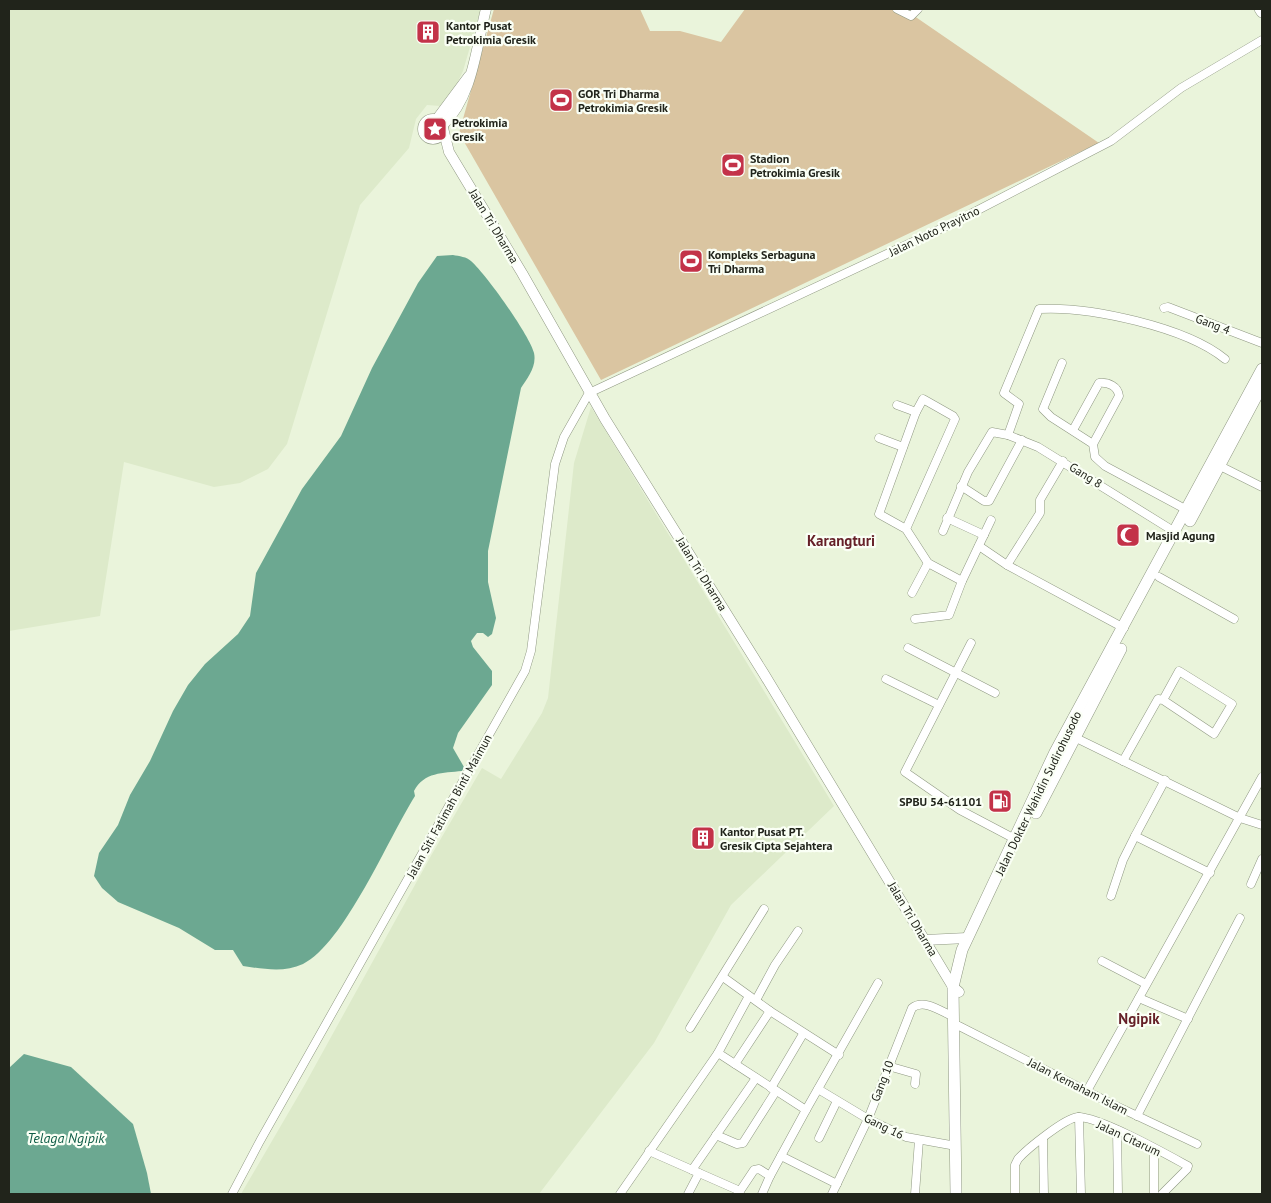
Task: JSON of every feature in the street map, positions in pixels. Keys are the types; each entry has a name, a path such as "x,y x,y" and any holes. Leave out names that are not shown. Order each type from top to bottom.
{"highway":[{"name":"Jalan Dokter Wahidin Sudirohusodo","path":"971,938 1159,577 1262,369"},
{"name":"Jalan Dokter Wahidin Sudirohusodo","path":"956,1194 956,989 967,957 971,938 1014,839 1055,752 1175,532 1220,466 1262,386"},
{"name":"Jalan Dokter Wahidin Sudirohusodo","path":"956,1022 963,1194"}],"main road":[{"path":"441,124 430,119 424,125 424,134 431,139 440,136 441,124 460,86 470,76 486,9"},
{"name":"Jalan Tri Dharma","path":"441,124 449,152 522,273 589,393 759,666 956,989"},
{"name":"Jalan Tri Dharma","path":"431,139 449,152"},
{"path":"925,940 971,938"}],"street":[{"path":"897,9 911,16 918,9"},
{"name":"Jalan Noto Prayitno","path":"589,393 951,224 1102,146 1181,88 1262,40"},
{"name":"Gang 4","path":"1164,308 1168,307 1262,343"},
{"path":"1008,435 1019,404 1004,393 1039,309 1108,315 1165,330 1208,346 1225,359"},
{"path":"1062,363 1043,409 1051,417 1093,444"},
{"path":"1073,430 1099,383 1115,386 1119,396 1093,444 1095,457 1105,466 1190,512"},
{"name":"Jalan Siti Fatimah Binti Maimun","path":"232,1194 525,671 531,651 555,464 564,437 589,393"},
{"path":"906,529 955,418 923,399 916,412 879,514 906,529 928,564 962,580"},
{"path":"897,405 916,412"},
{"name":"Gang 8","path":"961,486 991,432 1008,435 1063,461 1175,532"},
{"path":"879,438 903,447"},
{"path":"943,532 961,486 984,500 988,500 1022,440"},
{"path":"1008,565 1040,513 1040,500 1063,461"},
{"path":"1220,466 1262,487"},
{"path":"948,518 984,535"},
{"path":"915,619 949,615 962,580 991,520"},
{"path":"979,546 1008,565 1124,628"},
{"path":"912,593 928,564"},
{"path":"1159,577 1234,619"},
{"path":"971,643 905,773 960,810 1014,839"},
{"path":"908,648 995,693"},
{"path":"1122,761 1158,699 1163,700 1214,734 1232,704 1179,671 1163,700"},
{"path":"886,679 938,705"},
{"path":"1074,737 1240,818 1262,825"},
{"path":"1087,1091 1262,777"},
{"path":"1111,896 1123,860 1165,780"},
{"path":"1135,836 1210,873"},
{"path":"1250,884 1262,859"},
{"path":"690,1028 764,909"},
{"path":"1137,1116 1240,918"},
{"path":"620,1194 718,1053 798,931"},
{"path":"1102,961 1146,984"},
{"path":"723,977 803,1034 839,1055"},
{"path":"765,1193 770,1176 878,983"},
{"path":"1138,998 1188,1019"},
{"name":"Gang 10","path":"832,1194 868,1119 906,1021 916,1005 924,1004 956,1022"},
{"path":"735,1064 770,1011"},
{"name":"Jalan Kemaham Islam","path":"956,1022 1087,1091 1197,1144"},
{"path":"716,1135 737,1144 742,1143 803,1034"},
{"path":"718,1053 806,1110"},
{"path":"888,1066 916,1074 915,1084"},
{"path":"688,1194 696,1172 716,1135 756,1078"},
{"name":"Gang 16","path":"818,1089 868,1119 906,1137 956,1146"},
{"path":"819,1138 838,1101"},
{"path":"1014,1194 1015,1166 1018,1159 1042,1139 1071,1119 1078,1117 1082,1194"},
{"name":"Jalan Citarum","path":"1078,1117 1117,1130 1188,1167 1162,1194"},
{"path":"1117,1130 1118,1194"},
{"path":"1042,1139 1044,1194"},
{"path":"915,1194 919,1140"},
{"path":"1154,1149 1154,1194"},
{"path":"649,1151 739,1192 754,1170 759,1169 770,1176"},
{"path":"781,1156 837,1184"}],"shaded area":[{"name":"Petrokimia Gresik","path":"9,9 481,9 463,71 452,94 440,106 427,105 416,119 409,148 360,205 287,444 268,469 240,483 214,487 124,462 100,616 9,631"},
{"name":"Kompleks Serbaguna Tri Dharma","path":"494,9 640,9 650,31 680,31 721,42 745,9 904,9 1099,143 601,380 459,133"},
{"path":"591,407 834,806 731,905 654,1043 539,1194 241,1194 304,1086 432,854 482,768 501,779 542,713 548,698 574,463"}],"water":[{"path":"453,255 469,260 487,278 525,333 535,358 531,372 521,388 488,551 488,582 496,618 492,634 488,637 483,633 477,633 471,641 473,647 492,671 492,685 458,733 453,748 464,767 462,771 435,775 423,780 418,785 414,791 415,796 365,888 350,913 319,953 303,964 289,969 274,970 243,966 233,950 215,950 179,928 118,902 102,888 94,876 99,853 118,825 130,795 150,761 173,711 188,685 205,664 238,634 250,616 256,573 302,489 341,436 372,368 418,283 437,256"},
{"name":"Telaga Ngipik","path":"24,1054 71,1067 133,1124 151,1194 9,1194 9,1068"}],"place":[{"name":"Kantor Pusat Petrokimia Gresik","path":"428,32"},
{"name":"GOR Tri Dharma Petrokimia Gresik","path":"561,100"},
{"name":"Petrokimia Gresik","path":"435,129"},
{"name":"Stadion Petrokimia Gresik","path":"733,165"},
{"name":"Kompleks Serbaguna Tri Dharma","path":"691,261"},
{"name":"Masjid Agung","path":"1128,535"},
{"name":"SPBU 54-61101","path":"1000,801"},
{"name":"Kantor Pusat PT. Gresik Cipta Sejahtera","path":"703,838"}],"district":[{"name":"Karangturi","path":"841,540"},
{"name":"Ngipik","path":"1139,1018"}]}
